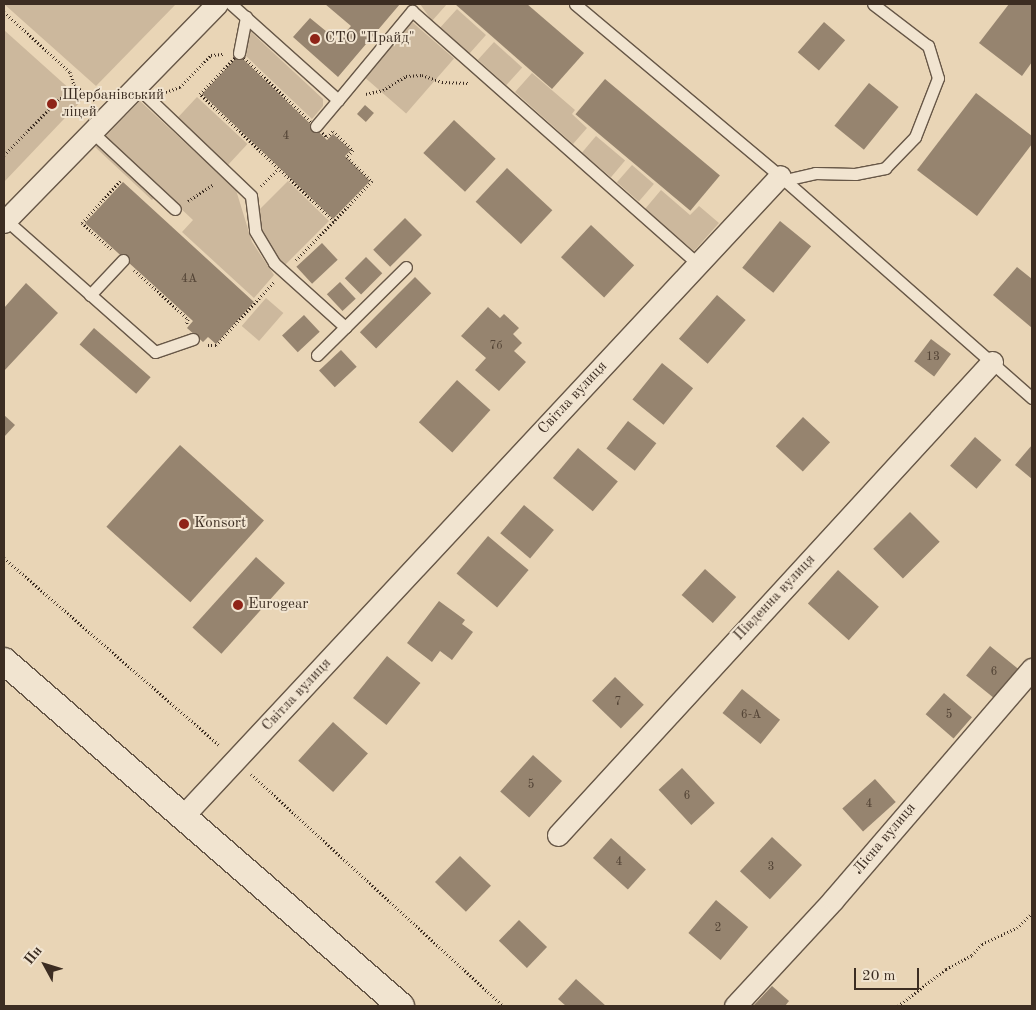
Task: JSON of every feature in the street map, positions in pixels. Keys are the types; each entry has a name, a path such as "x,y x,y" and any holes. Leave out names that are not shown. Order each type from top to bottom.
{"street":[{"path":"5,222 118,105 143,92 217,4"},
{"name":"Світла вулиця","path":"183,816 698,264 782,178"},
{"name":"Південна вулиця","path":"558,835 992,362"},
{"path":"4,661 401,1006"},
{"name":"Лісна вулиця","path":"735,1006 832,900 1032,669"}],"lane":[{"path":"231,4 340,97"},
{"path":"574,4 782,178 1032,398"},
{"path":"782,178 815,173 855,174 885,168 915,136 938,78 928,46 873,4"},
{"path":"316,126 412,7 495,84 698,264"},
{"path":"238,54 246,17"},
{"path":"143,92 251,196 255,230 274,263 344,328"},
{"path":"92,132 175,210"},
{"path":"5,222 155,352 192,339"},
{"path":"90,295 123,260"},
{"path":"316,355 406,267"}],"path":[{"path":"4,12 70,72 74,85 85,95"},
{"path":"238,54 200,94 334,221"},
{"path":"129,185 122,179 82,223 188,319 185,328 192,339 203,345 216,345 372,181 347,156 352,150 333,131 327,137 238,54 211,55 180,87 143,92"},
{"path":"340,97 383,90 406,76 422,75 442,82 495,84"},
{"path":"4,156 60,98 85,95 118,105"},
{"path":"251,196 278,168"},
{"path":"175,210 230,174"},
{"path":"4,558 237,760 503,1006"},
{"path":"898,1006 946,969 972,955 982,944 1017,928 1032,912"}],"shaded area":[{"path":"4,4 176,4 96,86"},
{"path":"420,4 447,4 432,21"},
{"path":"457,9 486,35 469,54 440,28"},
{"path":"411,21 454,58 406,113 363,76"},
{"path":"4,30 82,100 4,182"},
{"path":"250,31 323,99 323,106 312,119 246,56"},
{"path":"494,42 522,67 506,85 478,60"},
{"path":"532,73 575,110 572,114 587,128 573,144 515,92"},
{"path":"197,97 247,144 227,166 177,119"},
{"path":"140,101 236,190 252,242 274,275 254,298 182,232 193,220 161,190 152,200 95,147"},
{"path":"596,136 625,160 611,177 582,153"},
{"path":"632,165 654,184 639,201 617,182"},
{"path":"288,181 329,221 284,266 264,239 257,212"},
{"path":"661,190 690,215 699,206 719,223 694,251 645,209"},
{"path":"266,298 283,313 259,341 242,326"}],"building":[{"name":"СТО \"Прайд\"","path":"325,4 400,4 338,77 293,37 310,18 338,41 351,26"},
{"path":"455,4 527,4 584,53 552,89"},
{"path":"1009,4 1032,4 1032,62 1022,76 979,43"},
{"path":"824,22 845,40 819,71 798,52"},
{"path":"239,55 327,140 333,134 351,150 345,156 370,181 333,219 202,94"},
{"path":"605,79 720,175 690,211 575,114"},
{"path":"869,83 899,107 864,150 834,126"},
{"path":"976,93 1032,136 1032,144 977,216 917,170"},
{"path":"365,105 374,113 366,122 357,114"},
{"path":"454,120 496,159 465,192 423,153"},
{"path":"507,168 552,210 521,244 476,202"},
{"path":"123,182 254,302 216,344 208,337 203,342 187,328 193,321 85,223"},
{"path":"405,218 422,235 390,267 373,250"},
{"path":"780,221 811,246 773,293 742,268"},
{"path":"591,225 634,265 604,297 561,257"},
{"path":"322,243 338,260 312,284 296,267"},
{"path":"366,257 382,273 361,294 345,278"},
{"path":"1017,267 1032,279 1032,328 993,295"},
{"path":"415,277 431,293 376,348 360,332"},
{"path":"340,282 356,299 343,311 327,294"},
{"path":"26,283 58,313 4,371 4,308"},
{"path":"717,295 746,320 708,364 679,339"},
{"path":"488,307 500,318 504,314 519,328 513,334 522,343 514,351 526,362 499,391 475,370 486,358 461,336"},
{"path":"304,315 320,332 298,352 282,335"},
{"path":"94,328 151,377 136,394 80,345"},
{"path":"931,339 951,354 934,376 914,361"},
{"path":"341,350 357,367 335,387 319,370"},
{"path":"662,363 693,388 664,425 632,400"},
{"path":"457,380 490,410 452,452 419,422"},
{"path":"4,415 15,425 4,437"},
{"path":"803,417 830,442 803,471 776,446"},
{"path":"628,421 656,443 635,471 606,449"},
{"path":"975,437 1001,460 976,489 950,466"},
{"name":"Konsort","path":"180,445 264,521 190,602 106,527"},
{"path":"1032,445 1032,479 1015,465"},
{"path":"578,448 618,481 593,511 553,478"},
{"path":"524,505 554,530 530,558 500,533"},
{"path":"910,512 940,542 903,578 873,549"},
{"path":"488,536 529,570 497,608 457,574"},
{"name":"Eurogear","path":"256,557 285,583 221,654 192,628"},
{"path":"705,569 736,597 713,623 682,595"},
{"path":"838,570 879,607 849,640 808,603"},
{"path":"439,601 465,620 462,624 473,632 452,660 440,651 432,662 407,643"},
{"path":"990,646 1022,672 998,701 966,676"},
{"path":"387,656 420,683 386,725 353,698"},
{"path":"615,677 644,705 621,729 592,701"},
{"path":"742,689 780,720 761,744 722,713"},
{"path":"944,693 972,717 954,738 926,714"},
{"path":"333,722 368,753 333,792 298,761"},
{"path":"533,755 562,781 529,818 500,791"},
{"path":"682,768 715,803 691,825 659,790"},
{"path":"875,779 896,802 863,831 842,808"},
{"path":"772,837 802,865 770,899 740,871"},
{"path":"611,838 646,869 628,890 593,858"},
{"path":"460,856 491,886 466,912 435,882"},
{"path":"716,900 748,927 721,960 688,933"},
{"path":"519,920 547,947 527,968 499,941"},
{"path":"576,979 606,1006 566,1006 558,999"},
{"path":"772,986 789,1001 785,1006 753,1006"}],"place":[{"name":"СТО \"Прайд\"","path":"315,39"},
{"name":"Щербанівський ліцей","path":"52,104"},
{"name":"Konsort","path":"184,524"},
{"name":"Eurogear","path":"238,605"}]}
